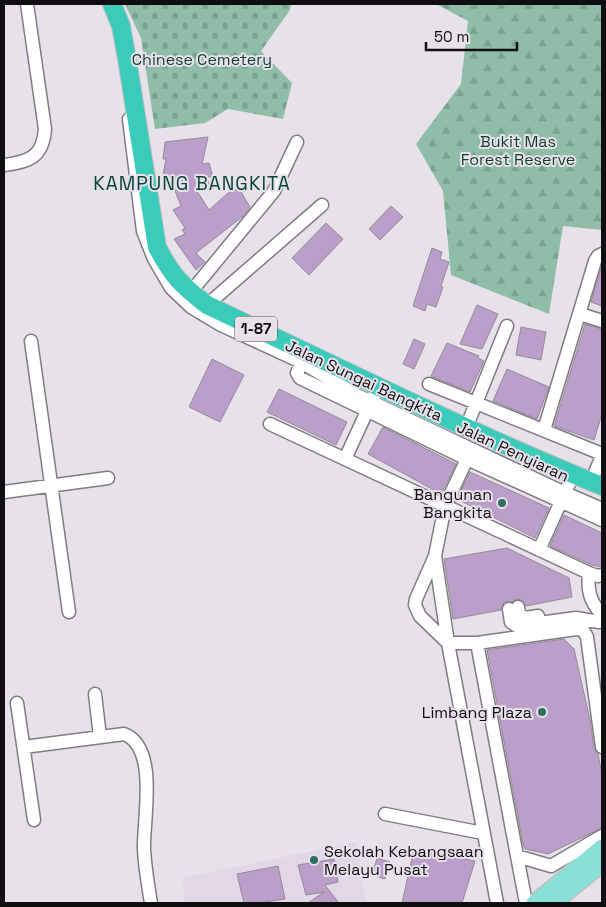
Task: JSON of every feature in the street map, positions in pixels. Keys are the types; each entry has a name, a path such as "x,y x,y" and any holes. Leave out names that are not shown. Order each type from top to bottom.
{"highway":[{"name":"Jalan Sungai Bangkita","path":"112,4 121,26 157,247 168,269 184,288 206,305 304,357 356,392 372,400 466,428 597,484"}],"main road":[{"path":"554,903 602,838"},
{"path":"534,903 564,890 602,864"}],"street":[{"path":"4,165 30,159 39,151 44,141 45,129 27,4"},
{"path":"106,4 117,35 143,231 154,259 171,288 192,307 221,325 304,357 297,373 300,378 356,392 467,459 563,498 602,520"},
{"path":"190,292 274,191 297,142"},
{"path":"206,305 322,205"},
{"path":"544,430 595,261 602,254"},
{"path":"580,314 602,321"},
{"path":"466,428 507,326"},
{"path":"31,341 70,612"},
{"path":"429,384 602,455 597,484"},
{"path":"345,459 372,400"},
{"name":"Jalan Penyiaran","path":"372,400 563,498 602,509"},
{"path":"270,424 589,574 602,575"},
{"path":"467,459 445,506 435,556 415,605 420,616 448,643 476,643 576,629 601,619"},
{"path":"539,550 574,475"},
{"path":"4,492 108,478"},
{"path":"435,556 448,643 497,903"},
{"path":"589,574 587,588 601,619"},
{"path":"513,608 511,622 517,626 576,618 601,619"},
{"path":"576,629 583,630 586,637 602,747"},
{"path":"476,643 526,903 564,890 551,866"},
{"path":"95,694 100,737"},
{"path":"17,703 34,820"},
{"path":"24,747 124,734 132,737 139,745 143,755 147,802 144,847 151,903"},
{"path":"385,814 483,833"},
{"path":"517,856 551,866 602,838"}],"shaded area":[{"name":"Sekolah Kebangsaan Melayu Pusat","path":"356,842 366,903 185,903 182,878"}],"green space":[{"name":"Chinese Cemetery","path":"125,4 291,4 290,10 261,51 292,83 283,119 228,109 205,123 155,129 141,38"},
{"name":"Bukit Mas Forest Reserve","path":"436,4 602,4 602,230 563,226 549,314 451,275 443,191 416,144 461,84 468,21"}],"building":[{"path":"208,137 202,164 209,163 213,177 206,177 210,185 197,191 209,210 237,185 250,207 242,217 196,253 205,262 196,270 174,239 185,234 182,230 185,228 173,210 181,206 170,178 162,180 166,159 163,159 165,142"},
{"path":"391,206 403,217 380,240 369,229"},
{"path":"326,223 343,239 309,275 292,258"},
{"path":"432,248 442,252 440,259 449,262 436,307 427,304 425,311 413,306"},
{"path":"602,265 602,306 591,302"},
{"path":"477,305 498,314 482,349 460,344"},
{"path":"585,324 602,329 602,414 594,440 554,426"},
{"path":"521,327 546,332 541,360 516,355"},
{"path":"414,339 425,344 414,369 403,364"},
{"path":"447,343 479,356 478,358 484,361 470,392 431,376"},
{"path":"212,359 244,375 220,422 189,407"},
{"path":"507,369 549,387 537,419 493,401"},
{"path":"279,389 347,422 336,445 267,412"},
{"path":"383,427 456,464 441,494 368,454"},
{"name":"Bangunan Bangkita","path":"470,472 549,508 535,538 457,499"},
{"path":"564,515 602,533 602,567 592,565 550,546"},
{"path":"507,548 569,578 572,597 526,606 521,600 516,599 512,602 504,602 501,610 453,619 444,559"},
{"name":"Limbang Plaza","path":"564,639 574,649 590,720 594,748 598,754 602,774 602,828 548,854 525,849 523,844 487,650"},
{"path":"414,849 475,861 462,903 402,903"},
{"path":"377,858 390,862 385,879 372,875"},
{"path":"334,859 338,882 325,885 339,903 308,903 324,892 306,895 298,865"},
{"path":"278,866 285,899 244,903 237,874"}],"place":[{"name":"Bangunan Bangkita","path":"502,503"},
{"name":"Limbang Plaza","path":"542,712"},
{"name":"Sekolah Kebangsaan Melayu Pusat","path":"314,860"}],"district":[{"name":"KAMPUNG BANGKITA","path":"192,183"}]}
